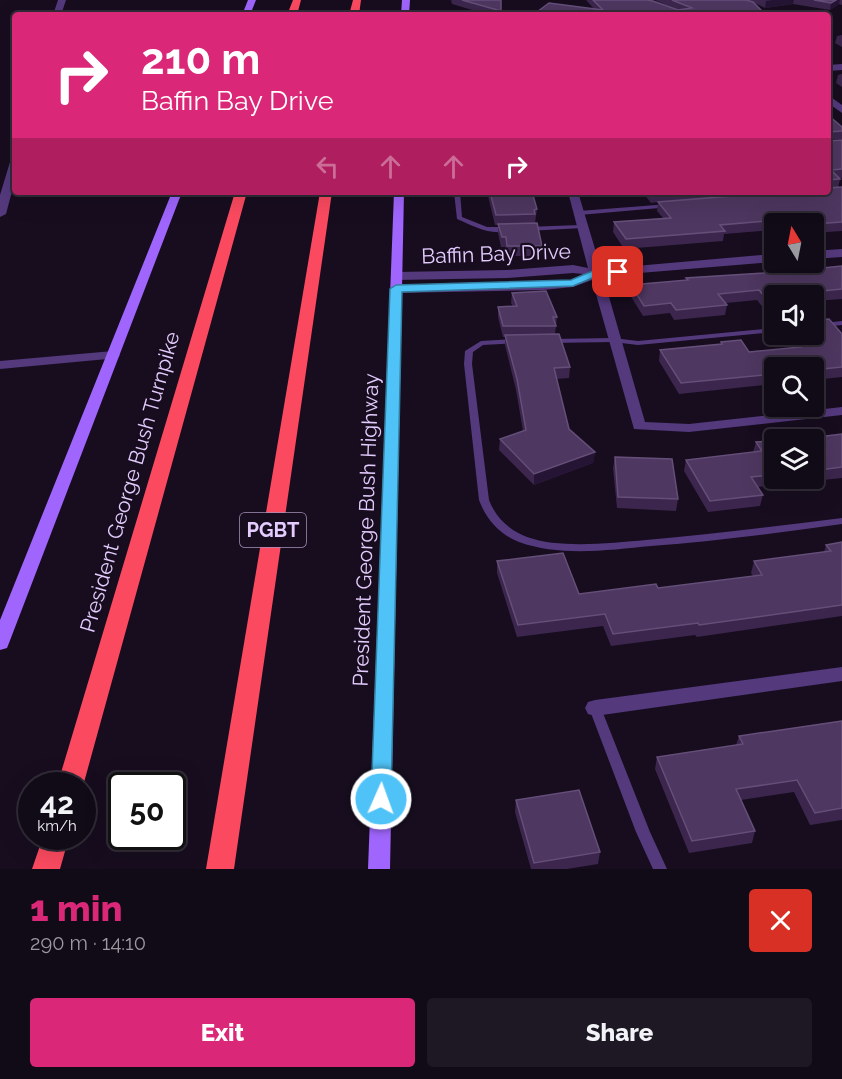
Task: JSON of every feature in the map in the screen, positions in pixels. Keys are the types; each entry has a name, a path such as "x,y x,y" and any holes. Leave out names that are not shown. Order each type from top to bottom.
{"highway":[{"name":"President George Bush Turnpike","path":"74,772 241,195"},
{"name":"PGBT","path":"220,869 326,195"},
{"path":"46,869 52,850"}],"main road":[{"path":"0,642 176,195"},
{"name":"President George Bush Highway","path":"379,869 399,195"}],"street":[{"path":"0,214 5,177"},
{"path":"574,195 581,227 639,426 689,428 842,411"},
{"path":"824,254 842,253"},
{"name":"Baffin Bay Drive","path":"397,282 543,286 573,283 595,273 764,259"},
{"path":"0,365 112,355"},
{"path":"595,708 842,674"}],"lane":[{"path":"457,195 459,218 486,229 581,227"},
{"path":"579,213 675,206"},
{"path":"824,325 842,323"},
{"path":"545,341 613,340 638,343 764,331"},
{"path":"523,341 481,343 469,351 468,364 487,513 496,523 512,534 540,544 596,548 678,541 842,521"},
{"path":"595,708 643,832 660,869"}],"building":[{"path":"462,0 501,0 501,11"},
{"path":"593,0 647,0 678,10 692,8 672,0 746,0 753,2 763,12 537,12 549,3 603,10"},
{"path":"814,0 836,0 831,3"},
{"path":"831,118 842,127 842,131 831,132"},
{"path":"842,140 842,169 831,170 831,141"},
{"path":"831,170 840,179 831,180"},
{"path":"842,187 842,222 824,223 824,213 764,213 764,221 720,225 725,231 626,239 614,222 671,218 658,202 745,195 831,195 831,188"},
{"path":"491,195 533,195 537,209 534,210 535,214 496,215"},
{"path":"537,223 542,246 507,246 506,237 502,237 498,224"},
{"path":"842,266 842,289 824,291 824,285 764,285 764,296 759,290 718,294 727,305 676,310 671,303 644,306 631,285 688,280 686,278 764,273 824,273 824,268"},
{"path":"546,291 557,317 553,317 556,326 503,326 498,307 517,306 512,293"},
{"path":"824,319 829,319 842,334 842,367 824,369 824,357 764,357 764,375 681,383 660,350 741,340 749,352 801,347 799,345 824,345"},
{"path":"559,334 570,367 554,368 569,429 595,452 534,474 500,439 526,430 517,379 505,335"},
{"path":"842,434 842,467 824,469 824,436"},
{"path":"756,442 764,442 764,476 751,477 763,495 710,501 686,460 762,451"},
{"path":"615,457 672,459 678,499 618,497"},
{"path":"842,542 842,605 699,625 698,623 613,634 605,614 518,625 497,561 563,553 579,594 656,584 658,588 762,575 754,561 831,551 826,545"},
{"path":"842,721 842,808 815,813 797,780 736,789 755,831 692,841 657,757 743,744 739,736"},
{"path":"579,790 600,852 534,863 516,800"}],"route":[{"path":"381,799 396,289 543,286 573,283 595,273 618,272"}]}
